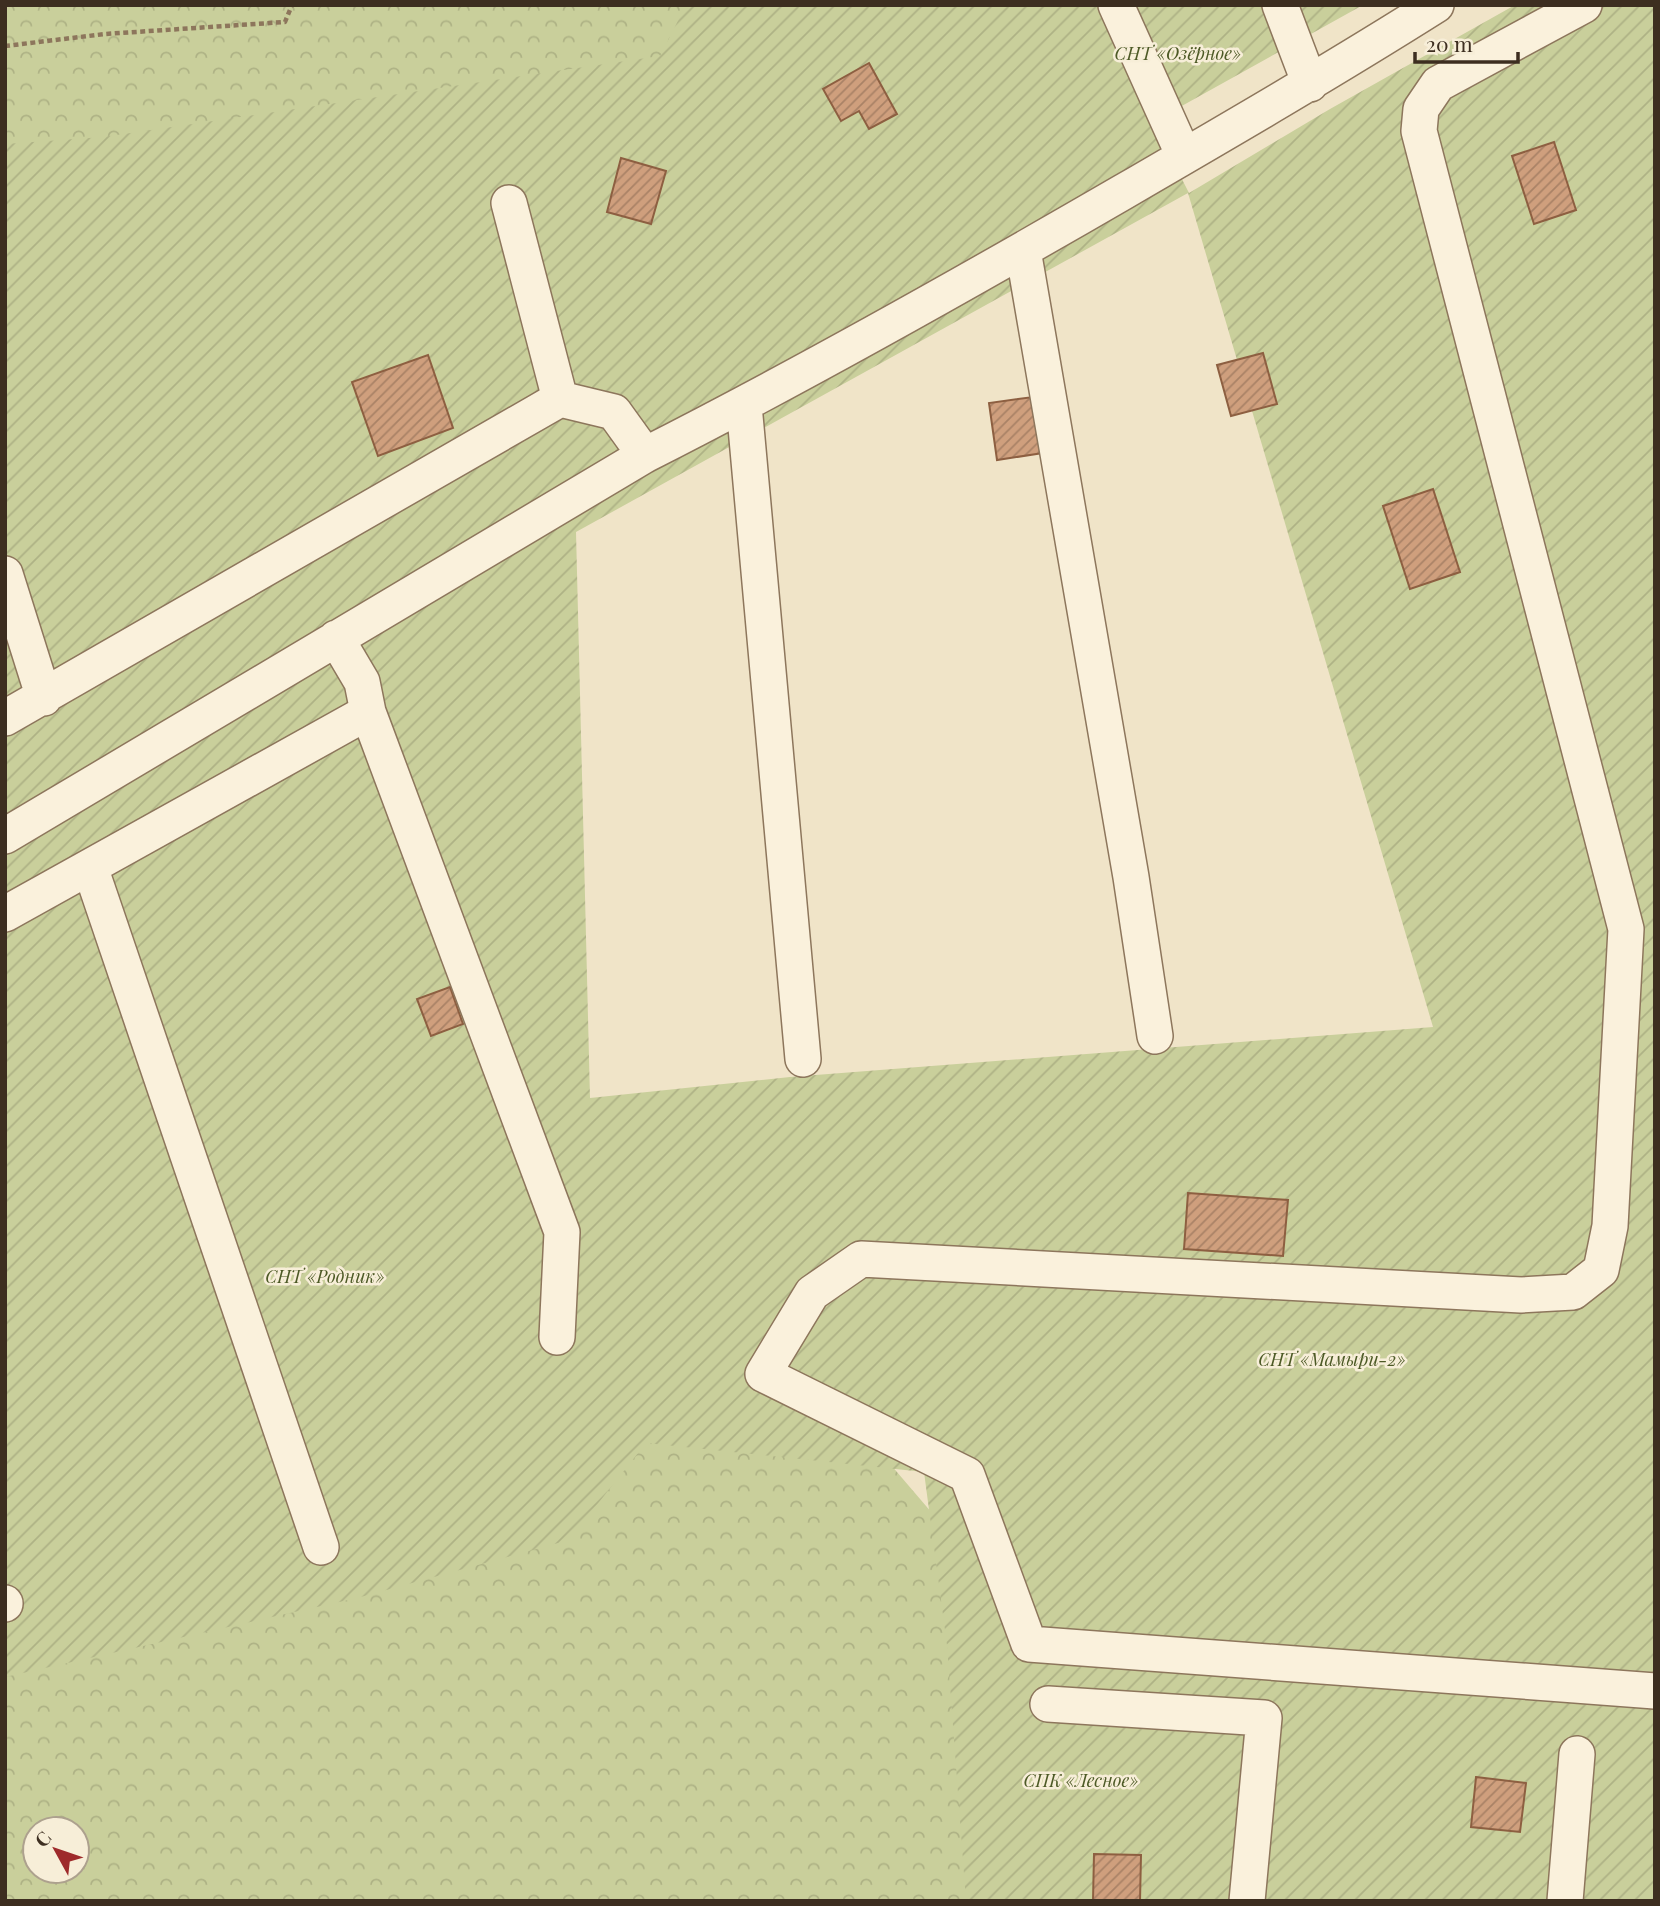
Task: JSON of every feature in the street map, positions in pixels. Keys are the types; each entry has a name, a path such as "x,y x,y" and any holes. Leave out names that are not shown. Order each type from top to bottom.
{"street":[{"path":"1116,5 1184,156"},
{"path":"1279,5 1310,84"},
{"path":"5,836 645,454 744,405 1023,250 1310,84 1436,5"},
{"path":"1584,5 1438,84 1421,109 1419,131 1626,929 1610,1226 1601,1270 1573,1292 1521,1295 861,1259 812,1293 763,1374 967,1475 1030,1644 1655,1691"},
{"path":"509,203 560,399"},
{"path":"1023,250 1131,877 1155,1036"},
{"path":"5,718 560,399 614,412 645,454"},
{"path":"744,405 803,1059"},
{"path":"5,575 44,698"},
{"path":"336,638 362,682 368,712 562,1232 557,1337"},
{"path":"5,914 368,712"},
{"path":"90,867 321,1547"},
{"path":"1048,1704 1264,1718 1247,1901"},
{"path":"1565,1901 1577,1754"}],"path":[{"path":"5,46 105,34 285,22 292,5"}],"green space":[{"path":"5,5 713,5 670,78 5,165"},
{"path":"686,5 1363,5 1153,122 1189,193 1330,109 1515,5 1655,5 1655,1901 966,1901 947,1645 924,1472 646,1443 569,1540 357,1598 5,1677 5,144 103,137 660,56","holes":["1188,193 1433,1027 790,1077 590,1098 576,532"]},
{"path":"642,1421 855,1423 962,1548 987,1901 5,1901 5,1626"}],"building":[{"path":"869,63 897,114 869,129 859,111 841,121 823,89"},
{"path":"1554,142 1576,210 1534,224 1512,156"},
{"path":"621,158 666,171 651,224 607,212"},
{"path":"1263,353 1277,404 1231,416 1217,365"},
{"path":"428,355 453,428 378,456 352,382"},
{"path":"1041,396 1050,452 997,460 989,403"},
{"path":"1433,489 1460,572 1410,589 1383,506"},
{"path":"450,987 463,1024 431,1036 417,999"},
{"path":"1188,1193 1288,1200 1283,1256 1184,1249"},
{"path":"1476,1777 1526,1783 1520,1832 1471,1827"},
{"path":"1094,1854 1141,1855 1140,1901 1093,1901"}],"park label":[{"name":"СНТ «Озёрное»","path":"1178,53"},
{"name":"СНТ «Родник»","path":"325,1276"},
{"name":"СНТ «Мамыри-2»","path":"1332,1359"},
{"name":"СПК «Лесное»","path":"1081,1780"}]}
